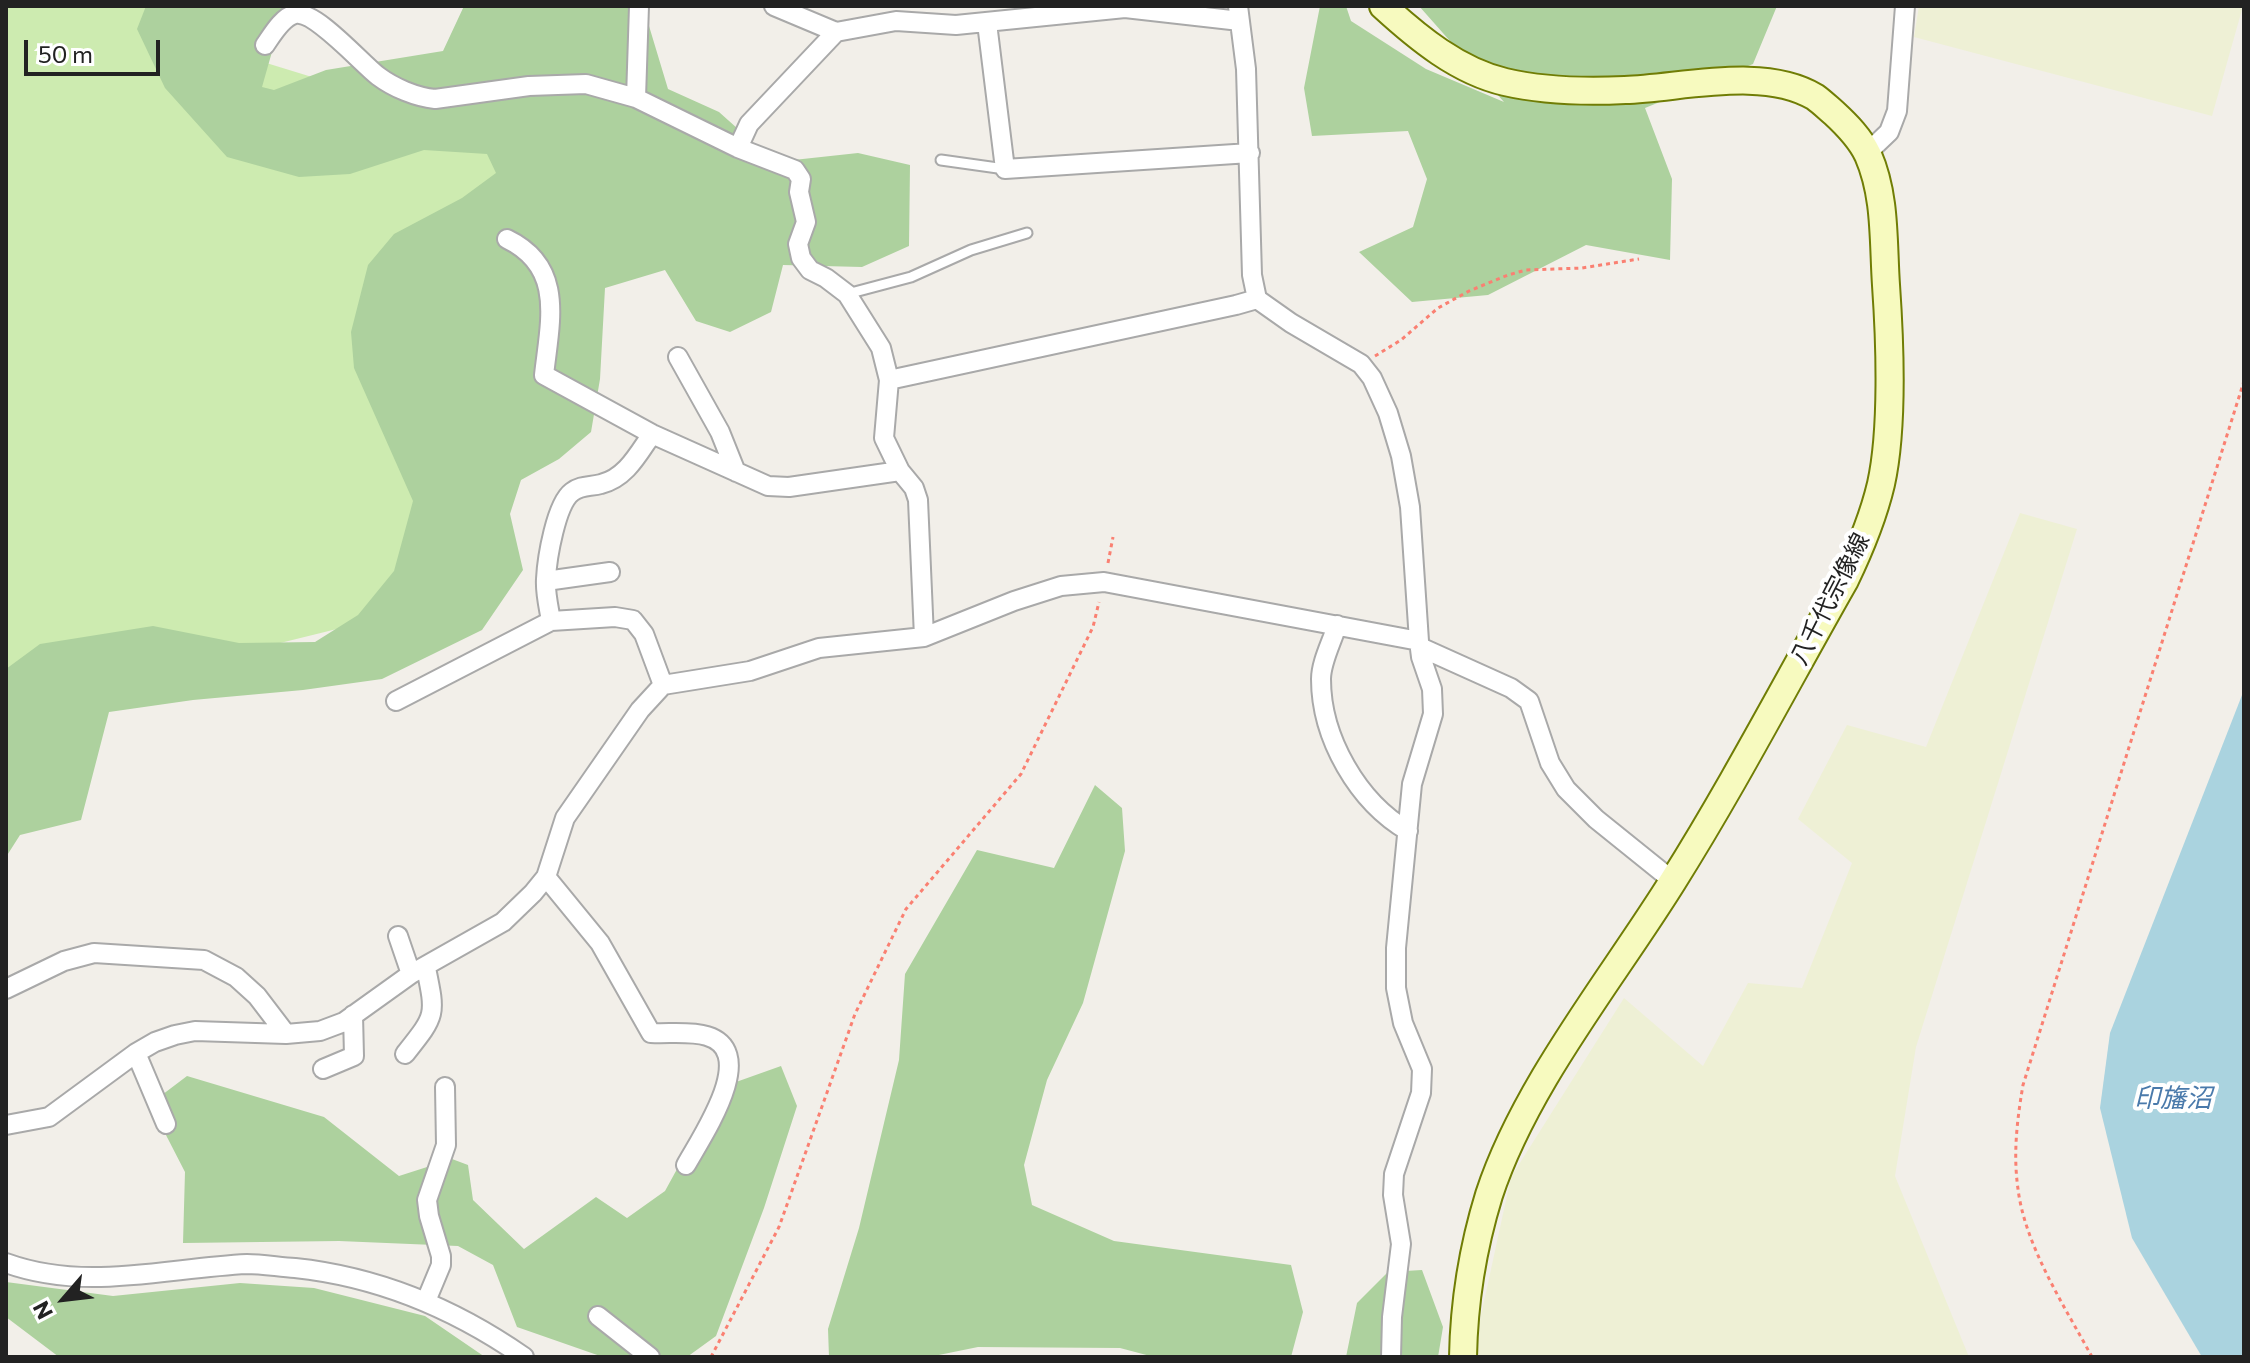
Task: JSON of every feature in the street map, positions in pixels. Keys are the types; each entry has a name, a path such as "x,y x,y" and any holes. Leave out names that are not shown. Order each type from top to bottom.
{"main road":[{"name":"八千代宗像線","path":"1383,6 1418,38 1456,62 1503,81 1561,90 1625,90 1747,80 1777,84 1815,97 1859,139 1867,153 1882,201 1887,302 1887,431 1882,481 1862,546 1673,881 1557,1059 1517,1129 1490,1194 1475,1253 1463,1357"}],"street":[{"path":"636,98 639,6"},
{"path":"774,6 836,32 896,21 956,25 1125,8 1239,14 1246,69 1252,263 1257,299 1361,364 1372,378 1388,413 1401,456 1410,507 1420,644 1432,689 1433,714 1412,784 1396,948 1396,988 1403,1023 1422,1069 1421,1093 1394,1174 1393,1195 1401,1244 1392,1317 1391,1357"},
{"path":"1867,153 1889,132 1897,111 1905,6"},
{"path":"265,45 282,23 295,14 310,16 380,77 422,98 560,83 586,84 636,98 738,148 795,170 799,174 799,192 806,222 798,244 801,258 810,270 847,294 881,348 889,380 884,438 918,500 924,637"},
{"path":"987,23 1005,169 1250,153"},
{"path":"738,148 749,124 836,32"},
{"path":"507,239 521,246 541,265 549,285 551,318 544,375 652,434 768,486 789,487 900,471"},
{"path":"889,380 1085,327 1236,305 1257,299"},
{"path":"678,357 720,432 736,472"},
{"path":"551,621 546,581 550,545 568,494 579,487 601,484 622,476 652,434"},
{"path":"546,581 610,572"},
{"path":"6,1125 49,1117 155,1042 195,1031 286,1034 320,1031 344,1022 418,971 503,922 546,877 565,818 640,710 663,685 750,671 819,648 924,637 1061,586 1104,582 1337,625 1420,644 1511,688 1529,701 1550,763 1566,789 1596,819 1673,881"},
{"path":"396,701 551,621 615,617 633,620 644,634 663,685"},
{"path":"1337,625 1321,676 1325,712 1342,757 1357,785 1389,819 1408,831"},
{"path":"546,877 600,943 651,1033 705,1035 722,1042 730,1052 730,1068 722,1096 686,1165"},
{"path":"398,936 433,1005 431,1022 405,1054"},
{"path":"6,989 64,961 94,953 204,960 236,977 257,996 286,1034"},
{"path":"323,1069 354,1056 353,1015"},
{"path":"136,1053 166,1124"},
{"path":"426,1301 441,1265 427,1200 446,1145 445,1087"},
{"path":"6,1263 68,1278 248,1264 340,1273 426,1301 471,1323 524,1357"},
{"path":"598,1316 650,1357"}],"lane":[{"path":"941,160 1005,169"},
{"path":"847,294 911,277 971,250 1027,233"}],"path":[{"path":"1361,364 1401,340 1438,308 1508,275 1526,270 1582,268 1639,259"},
{"path":"2092,1357 2030,1236 2018,1191 2016,1127 2023,1085 2244,381"},
{"path":"711,1357 779,1227 855,1014 906,909 1021,774 1093,627 1113,537"}],"green space":[{"path":"6,6 204,6 185,38 517,140 422,608 45,701 6,746"},
{"path":"146,6 285,6 262,87 274,90 326,70 443,51 464,6 643,6 668,89 719,112 775,162 858,153 910,165 909,246 862,267 783,265 771,312 730,332 696,321 665,270 605,288 600,379 591,432 559,459 521,480 510,514 523,570 482,630 382,679 109,712 81,820 20,835 6,857 6,669 40,644 153,626 239,643 315,642 358,615 394,571 413,501 354,368 351,332 368,265 394,234 462,198 496,173 487,154 424,150 350,174 299,177 227,157 165,88 137,29"},
{"path":"1320,6 1346,6 1351,21 1426,69 1504,102 1419,6 1777,6 1753,64 1645,108 1672,179 1670,260 1586,245 1488,295 1412,302 1359,252 1413,227 1427,179 1408,131 1312,136 1304,88"},
{"path":"1919,6 2243,6 2212,116 1914,37"},
{"path":"2020,513 2077,529 1916,1047 1895,1176 1969,1357 1479,1357 1475,1343 1511,1177 1624,998 1703,1066 1748,983 1802,988 1852,863 1798,819 1847,725 1926,747"},
{"path":"1095,785 1122,808 1125,851 1083,1003 1047,1080 1024,1165 1032,1205 1114,1241 1291,1265 1303,1312 1291,1357 1154,1357 1120,1348 978,1347 929,1357 829,1357 828,1329 859,1228 899,1060 905,974 977,850 1054,868"},
{"path":"781,1066 797,1106 764,1208 716,1336 687,1357 603,1357 517,1327 493,1265 458,1246 339,1241 183,1243 185,1172 150,1104 187,1076 324,1117 399,1176 452,1159 468,1165 473,1200 524,1249 596,1197 627,1218 665,1191 722,1087"},
{"path":"1422,1270 1443,1327 1438,1357 1346,1357 1357,1303 1388,1272"},
{"path":"6,1282 113,1296 240,1283 314,1288 425,1316 485,1357 59,1357 6,1317"}],"water":[{"name":"印旛沼","path":"2244,690 2244,1357 2202,1357 2132,1238 2100,1108 2110,1033"}]}
